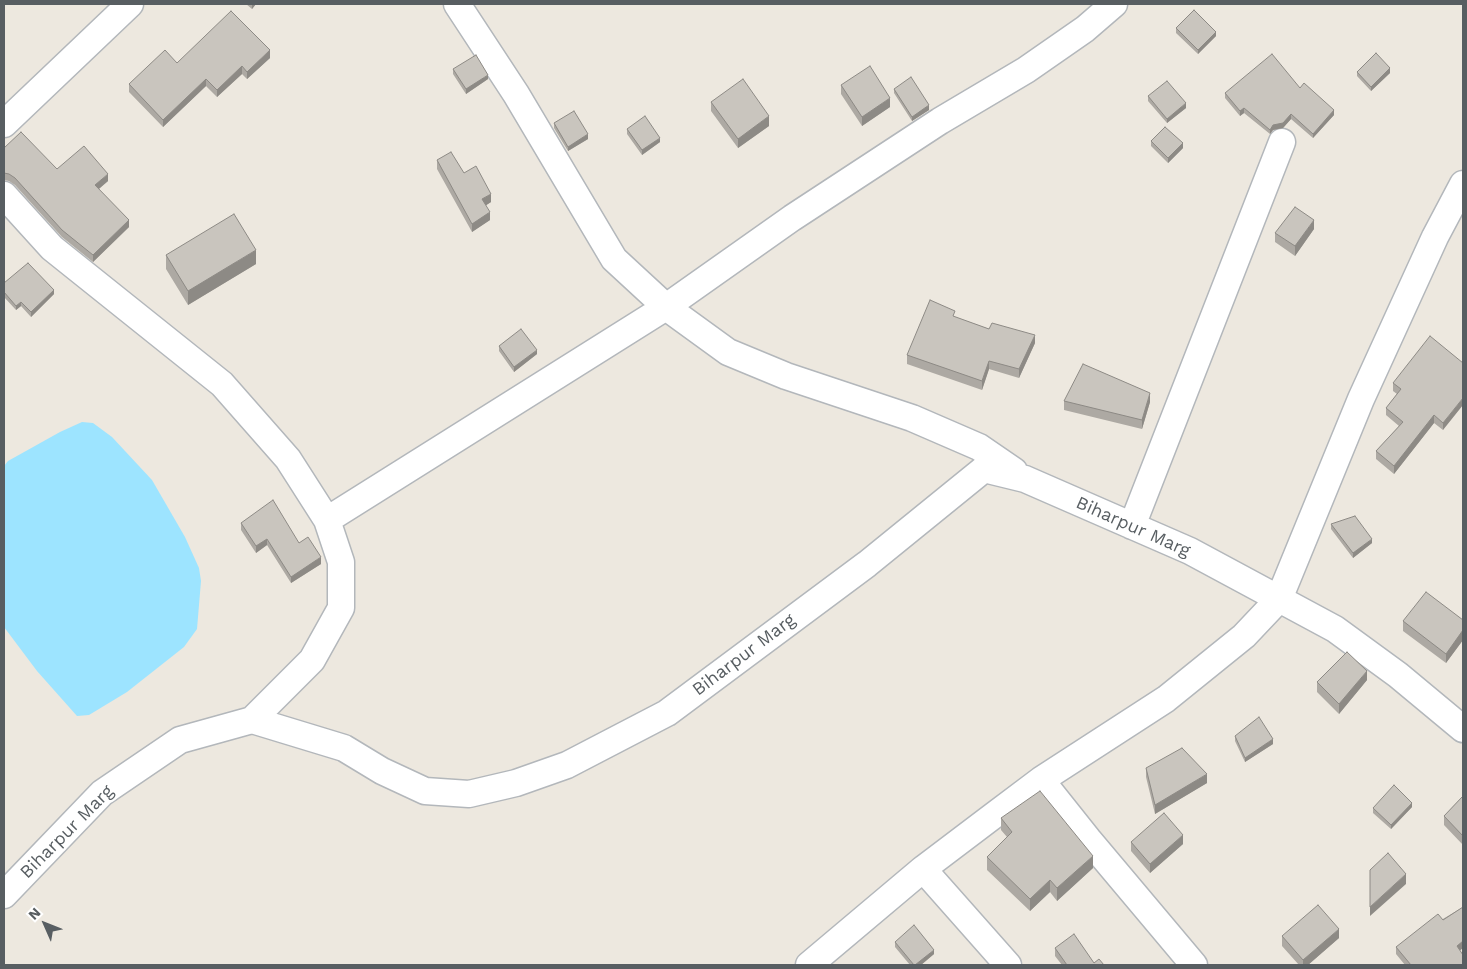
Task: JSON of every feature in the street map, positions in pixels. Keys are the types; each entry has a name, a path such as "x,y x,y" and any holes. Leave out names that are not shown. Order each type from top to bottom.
{"street":[{"path":"4,124 130,4"},
{"path":"457,4 516,94 614,259 666,307 728,352 786,376 912,418 980,447 1025,479"},
{"path":"327,520 666,307 792,218 940,121 1026,70 1085,29 1114,4"},
{"path":"1132,526 1282,142"},
{"path":"809,965 924,869 1042,780 1166,698 1244,636 1279,599 1360,399 1435,237 1463,184"},
{"path":"4,195 52,248 222,384 288,459 327,520 341,562 341,608 312,660 252,720"},
{"name":"Biharpur Marg","path":"4,894 102,793 180,740 252,720 344,748 382,771 425,791 469,794 516,783 567,765 667,713 867,564 984,469 1025,479 1190,551 1335,629 1398,674 1463,729"},
{"path":"1042,780 1088,839 1194,965"},
{"path":"924,869 1008,965"}],"water":[{"path":"82,422 93,423 112,437 152,480 185,537 199,568 201,581 197,629 184,647 127,692 89,715 77,716 37,671 4,627 4,466 8,461"}],"building":[{"path":"1194,10 1216,32 1198,50 1176,28"},
{"path":"231,11 270,50 247,72 242,66 217,90 206,79 163,120 129,84 165,50 177,63"},
{"path":"1376,53 1390,68 1371,87 1357,72"},
{"path":"1272,54 1300,88 1304,83 1334,110 1313,134 1291,114 1283,123 1273,125 1270,130 1244,108 1240,111 1225,93"},
{"path":"476,55 488,75 466,89 453,69"},
{"path":"870,66 890,98 862,117 841,85"},
{"path":"911,77 929,105 912,117 894,89"},
{"path":"743,79 769,116 738,139 711,102"},
{"path":"1167,81 1186,103 1167,119 1148,96"},
{"path":"574,111 588,134 568,147 554,123"},
{"path":"645,116 660,138 642,150 627,129"},
{"path":"1165,127 1183,143 1168,158 1151,141"},
{"path":"21,132 57,169 84,146 108,174 95,185 129,220 93,255 62,230 15,178 4,173 4,148"},
{"path":"451,152 464,173 476,166 491,194 482,199 490,212 472,224 437,160"},
{"path":"1295,207 1314,220 1295,246 1275,233"},
{"path":"234,214 256,250 188,291 166,255"},
{"path":"28,263 54,290 31,312 21,302 16,306 4,292 4,283"},
{"path":"930,300 955,311 953,316 989,329 992,323 1035,335 1019,369 989,361 982,381 907,355"},
{"path":"521,329 537,350 514,367 499,346"},
{"path":"1430,336 1463,363 1463,398 1443,423 1434,415 1394,466 1376,451 1403,422 1386,408 1401,389 1393,383"},
{"path":"1083,364 1150,393 1142,420 1064,401"},
{"path":"273,500 299,543 308,537 321,557 291,577 267,539 256,546 241,523"},
{"path":"1355,516 1372,539 1353,553 1331,524"},
{"path":"1426,592 1463,620 1463,630 1446,654 1403,621"},
{"path":"1347,652 1367,671 1339,704 1317,682"},
{"path":"1259,717 1273,739 1245,758 1235,736"},
{"path":"1182,748 1207,774 1155,805 1146,768"},
{"path":"1394,785 1412,803 1391,825 1373,808"},
{"path":"1040,791 1093,856 1057,888 1050,880 1030,899 987,857 1012,832 1001,818"},
{"path":"1463,796 1463,836 1444,816"},
{"path":"1164,813 1183,835 1150,864 1131,842"},
{"path":"1388,853 1406,874 1370,907 1370,870"},
{"path":"1318,905 1339,929 1303,960 1282,936"},
{"path":"1463,907 1463,941 1457,946 1463,955 1463,965 1411,965 1396,947 1438,914 1443,920"},
{"path":"914,925 934,950 915,965 895,942"},
{"path":"1074,934 1094,963 1099,959 1104,965 1067,965 1055,948"}]}
